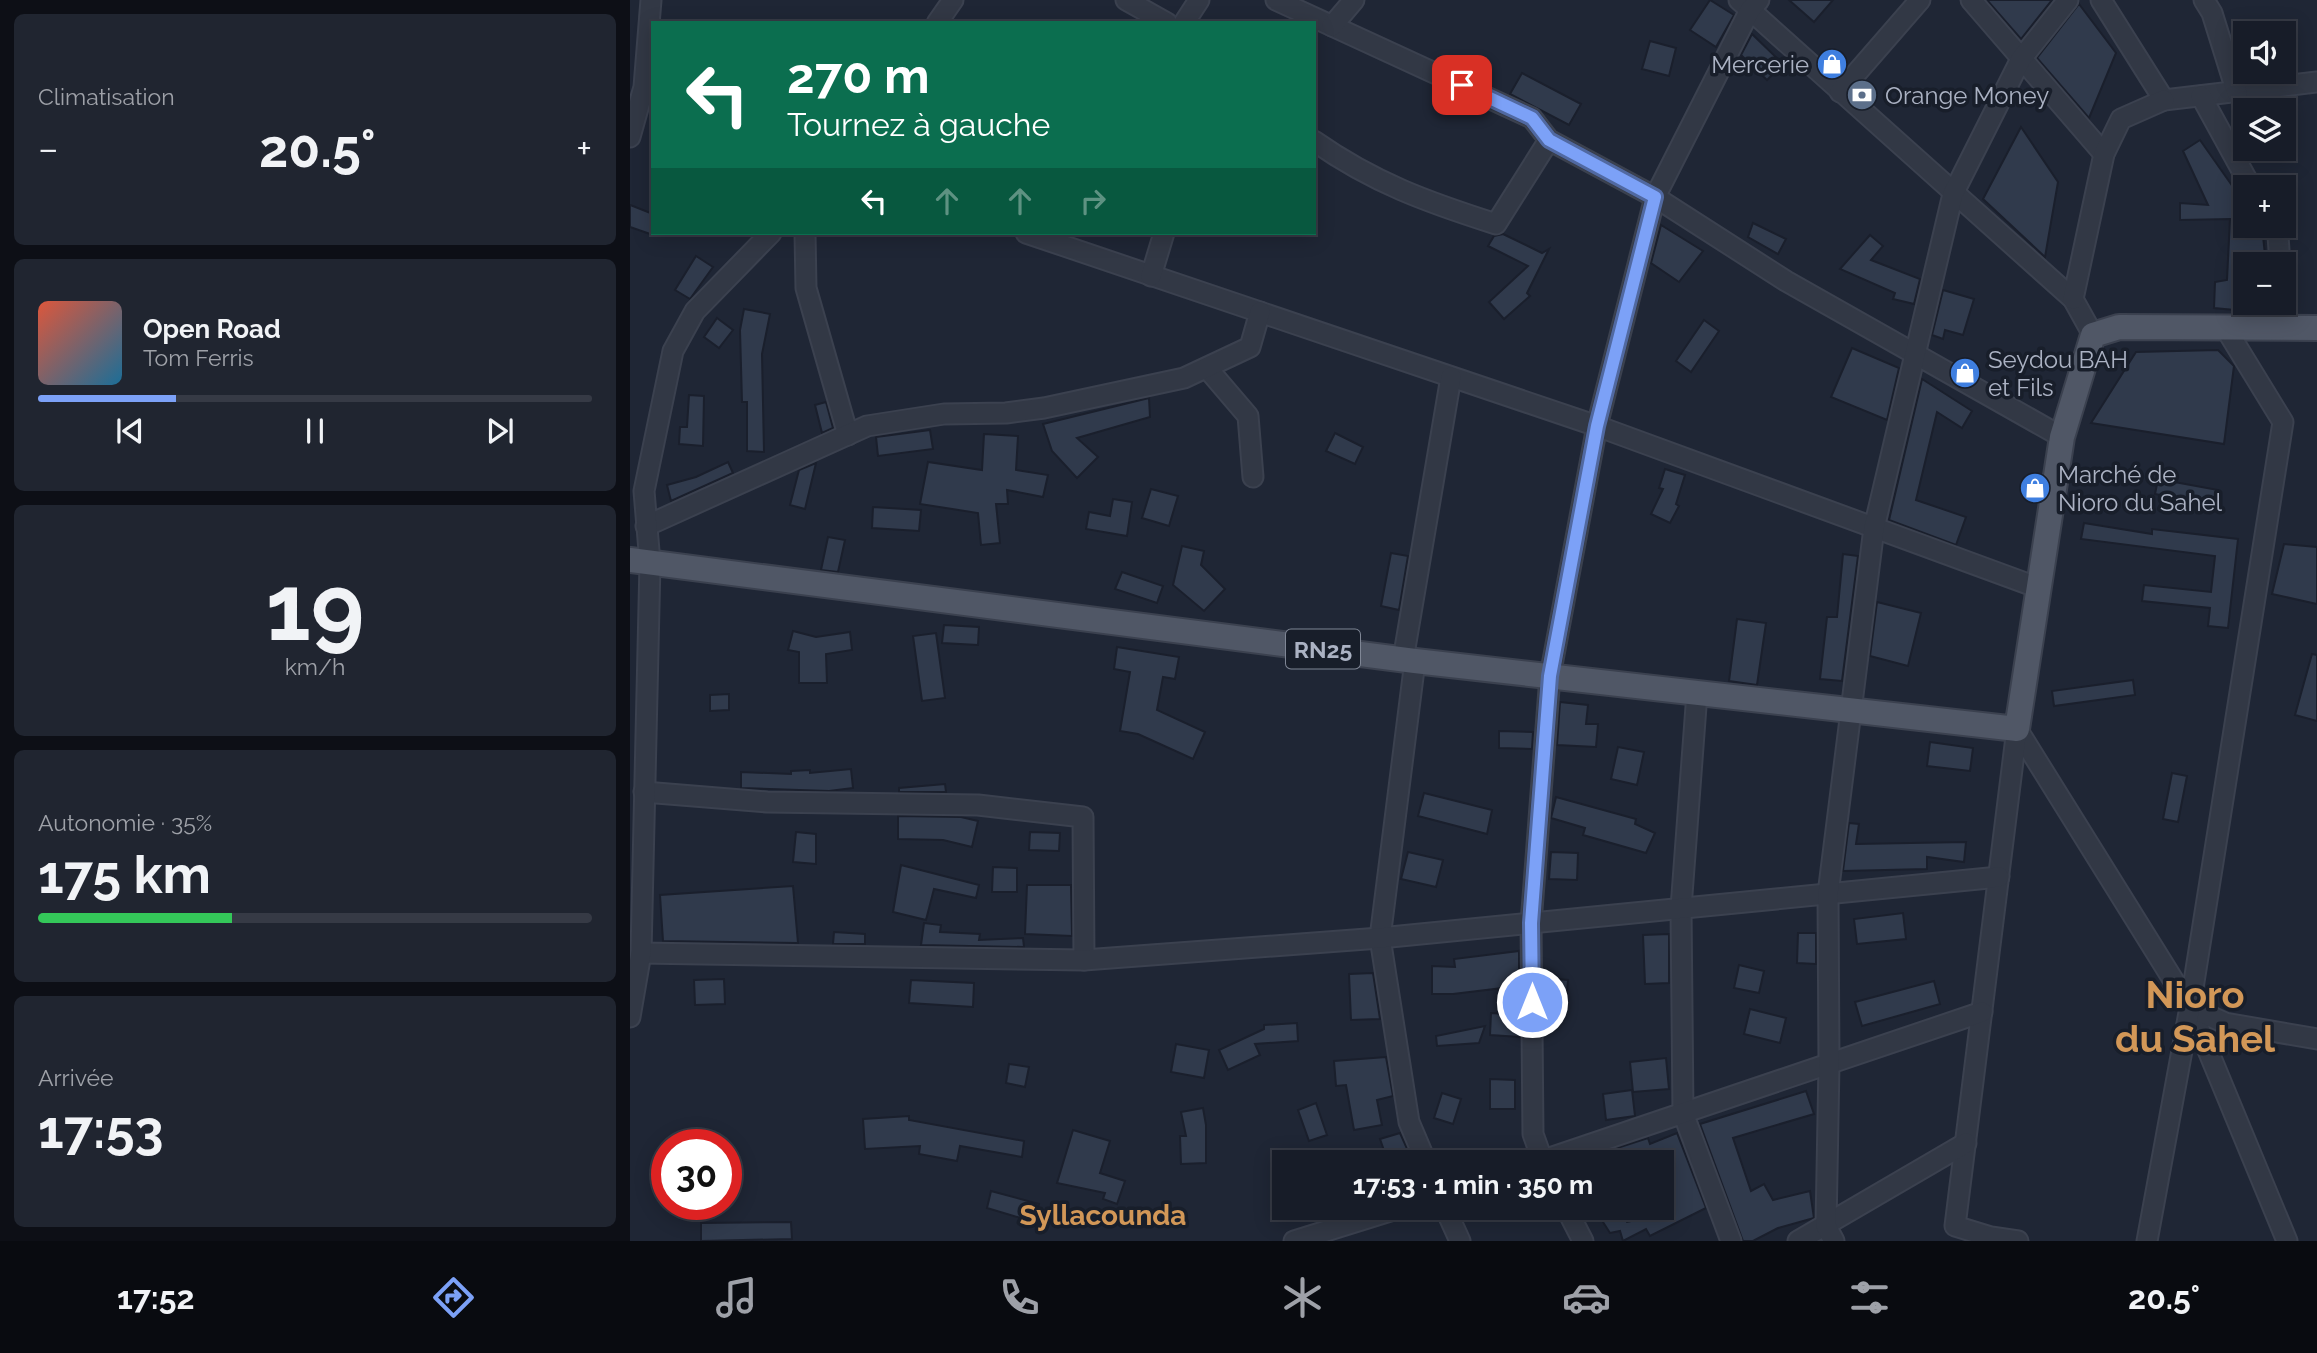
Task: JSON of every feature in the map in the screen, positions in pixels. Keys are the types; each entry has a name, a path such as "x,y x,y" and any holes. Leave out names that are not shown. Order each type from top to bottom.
{"main road":[{"path":"2017,729 2062,437 2093,335 2119,327 2317,328"},
{"name":"RN25","path":"640,562 1409,660 2017,729"}],"street":[{"path":"630,137 642,87 651,0"},
{"path":"938,21 953,0"},
{"path":"1126,0 1163,21"},
{"path":"1185,21 1199,0"},
{"path":"1276,0 1290,16 1311,21"},
{"path":"1332,26 1354,0"},
{"path":"1840,92 1920,0"},
{"path":"1971,0 2104,154"},
{"path":"1830,1233 1828,894 1874,528 1952,194 2021,59 2068,0"},
{"path":"2101,0 2164,100"},
{"path":"2204,0 2211,13 2237,93"},
{"path":"1538,1150 1533,1134 1531,923 1550,676 1597,426 1655,197 1749,3 1840,92 2073,299 2093,335"},
{"path":"1316,22 1332,26 1532,118 1549,140 1655,197 1786,281 2062,437"},
{"path":"2073,299 2104,154 2122,119 2164,100 2317,82"},
{"path":"2201,96 2244,175"},
{"path":"1316,142 1347,164 1415,199 1496,224 1549,140"},
{"path":"630,1017 641,953 644,792 640,562 646,526 644,492 673,351 695,311 769,235"},
{"path":"805,235 806,288 848,435"},
{"path":"1032,235 1597,426 2039,588"},
{"path":"1151,276 1163,235"},
{"path":"646,526 866,426 944,414 1006,413 1044,408 1184,378 1250,347 1260,312"},
{"path":"2283,315 2284,328"},
{"path":"2147,1241 2190,1007 2283,422 2226,328"},
{"path":"1207,368 1248,416 1254,477"},
{"path":"1421,1150 1409,1122 1380,938 1409,660 1451,377"},
{"path":"1697,693 1681,908 1683,1113 1731,1241"},
{"path":"2017,729 2190,1007 2287,1241"},
{"path":"2017,729 1954,1233 2018,1241"},
{"path":"644,792 767,802 978,804 1083,817 1084,960"},
{"path":"641,953 1084,960 1380,938 1998,877"},
{"path":"2190,1007 2225,1023 2317,1039"},
{"path":"1574,1150 1982,1012"},
{"path":"1798,1241 1830,1233 1966,1143"},
{"path":"1294,1241 1361,1220"},
{"path":"1450,1220 1460,1241"},
{"path":"1572,1220 1583,1241"}],"building":[{"path":"1710,0 1734,15 1716,47 1690,30"},
{"path":"1789,0 1833,0 1814,22"},
{"path":"1987,0 2052,0 2021,39"},
{"path":"2079,4 2116,53 2089,118 2037,58"},
{"path":"1752,34 1783,64 1767,80 1741,55"},
{"path":"1650,41 1676,48 1669,76 1642,69"},
{"path":"1522,73 1581,104 1569,125 1510,94"},
{"path":"2021,127 2058,182 2045,257 1983,199"},
{"path":"2200,140 2233,187 2233,238 2263,238 2265,252 2233,252 2233,310 2214,308 2215,282 2227,280 2230,219 2180,220 2180,203 2208,205 2183,151"},
{"path":"630,205 651,213 651,234 630,227"},
{"path":"1753,223 1786,239 1778,254 1748,237"},
{"path":"1661,225 1703,251 1679,282 1651,263"},
{"path":"1503,234 1542,253 1549,249 1527,293 1530,296 1504,319 1489,302 1528,266 1488,246 1494,236"},
{"path":"1870,235 1883,246 1871,260 1920,279 1914,304 1893,299 1895,293 1840,269"},
{"path":"696,256 713,267 690,299 675,290"},
{"path":"1943,290 1974,299 1963,335 1945,330 1943,339 1932,335"},
{"path":"744,309 770,314 762,354 764,452 747,451 747,402 742,402 740,330"},
{"path":"717,318 733,330 719,348 704,337"},
{"path":"1704,320 1719,331 1691,372 1676,361"},
{"path":"1852,348 1899,368 1887,420 1831,397"},
{"path":"2218,350 2234,366 2224,444 2091,423 2136,352"},
{"path":"1922,379 1972,411 1962,428 1937,412 1916,500 1966,517 1956,545 1889,520"},
{"path":"689,395 704,396 703,446 679,444 680,427 687,427"},
{"path":"1149,398 1150,417 1077,438 1098,457 1077,478 1052,451 1043,424"},
{"path":"826,402 833,428 822,433 815,405"},
{"path":"930,430 933,449 878,456 876,437"},
{"path":"1335,433 1363,447 1355,464 1326,451"},
{"path":"984,434 1018,436 1016,470 1048,475 1043,497 1007,490 1008,504 996,504 1000,543 981,545 978,513 920,504 928,462 982,470"},
{"path":"728,462 733,473 671,501 667,485 696,477"},
{"path":"816,463 805,509 790,505 799,470"},
{"path":"1665,469 1685,475 1676,504 1679,506 1670,523 1651,514 1663,489 1659,488"},
{"path":"2158,479 2218,490 2215,506 2155,494"},
{"path":"1151,489 1178,496 1169,526 1142,518"},
{"path":"1113,499 1132,502 1127,536 1086,529 1089,512 1110,516"},
{"path":"873,507 921,510 919,531 872,528"},
{"path":"2084,523 2152,534 2152,529 2238,539 2228,628 2208,626 2210,608 2142,601 2144,585 2211,592 2215,556 2081,539"},
{"path":"828,537 845,540 838,572 821,570"},
{"path":"2284,544 2317,547 2317,604 2272,594"},
{"path":"1182,546 1204,551 1201,565 1225,589 1204,611 1173,585"},
{"path":"1391,553 1408,556 1399,610 1381,606"},
{"path":"1843,554 1858,556 1842,681 1820,679 1827,617 1837,617"},
{"path":"1122,572 1163,586 1157,603 1115,589"},
{"path":"1877,602 1921,613 1908,666 1870,656"},
{"path":"1737,619 1766,623 1757,685 1729,681"},
{"path":"944,625 979,627 978,645 942,643"},
{"path":"793,631 816,637 850,632 852,650 826,654 827,683 799,683 799,652 788,650"},
{"path":"936,633 945,698 922,701 913,636"},
{"path":"1117,647 1179,657 1175,679 1163,677 1157,710 1205,732 1193,759 1138,734 1120,731 1130,672 1114,669"},
{"path":"2312,654 2317,655 2317,721 2295,715"},
{"path":"2133,680 2135,695 2054,706 2052,691"},
{"path":"729,694 729,710 710,711 710,695"},
{"path":"1560,702 1588,705 1586,724 1598,724 1596,747 1557,745"},
{"path":"1499,731 1533,732 1532,749 1499,748"},
{"path":"1930,742 1973,748 1970,771 1927,766"},
{"path":"1618,747 1644,752 1637,785 1611,779"},
{"path":"851,769 853,788 829,791 741,788 741,772 791,774 791,771 810,770 810,773"},
{"path":"2172,773 2187,776 2178,822 2163,819"},
{"path":"945,784 946,792 899,792 899,788"},
{"path":"1424,793 1492,810 1487,834 1418,816"},
{"path":"1556,797 1636,819 1635,824 1655,833 1646,853 1583,835 1585,828 1551,818"},
{"path":"898,816 961,817 978,821 972,847 943,840 898,839"},
{"path":"1849,823 1859,824 1856,844 1966,842 1964,862 1927,857 1927,869 1843,871"},
{"path":"796,832 816,834 816,864 793,862"},
{"path":"1030,832 1060,833 1059,851 1029,850"},
{"path":"1408,852 1443,860 1436,887 1401,879"},
{"path":"1551,852 1578,853 1577,880 1549,879"},
{"path":"901,865 979,885 976,898 934,889 926,920 893,912"},
{"path":"993,867 1017,868 1017,892 992,892"},
{"path":"1027,885 1071,885 1072,936 1025,934"},
{"path":"793,886 798,943 663,941 660,895"},
{"path":"1903,913 1906,939 1857,944 1854,919"},
{"path":"924,923 941,925 940,932 980,934 979,940 1023,938 1024,947 921,945"},
{"path":"834,932 865,934 865,944 833,944"},
{"path":"1798,933 1816,933 1816,964 1797,963"},
{"path":"1669,934 1669,983 1645,984 1643,935"},
{"path":"1519,951 1519,986 1432,994 1432,966 1455,967 1454,959"},
{"path":"1739,965 1764,971 1759,993 1734,988"},
{"path":"1373,973 1380,1019 1351,1020 1349,974"},
{"path":"1546,978 1568,980 1566,1005 1544,1003"},
{"path":"724,979 725,1004 695,1005 694,980"},
{"path":"911,980 974,983 973,1007 909,1003"},
{"path":"1934,981 1940,1004 1862,1026 1855,1002"},
{"path":"1750,1009 1786,1018 1780,1043 1744,1034"},
{"path":"1491,1013 1520,1015 1520,1037 1490,1035"},
{"path":"1297,1023 1298,1041 1255,1044 1260,1055 1228,1070 1219,1050 1264,1029 1264,1025"},
{"path":"1485,1026 1479,1043 1437,1046 1436,1036"},
{"path":"1176,1044 1209,1050 1204,1078 1171,1072"},
{"path":"1386,1057 1393,1096 1377,1100 1382,1125 1354,1130 1346,1085 1336,1086 1334,1061"},
{"path":"1666,1058 1669,1089 1633,1092 1630,1062"},
{"path":"1009,1064 1029,1067 1025,1087 1006,1083"},
{"path":"1490,1079 1515,1080 1515,1109 1490,1109"},
{"path":"1632,1090 1635,1116 1606,1120 1603,1094"},
{"path":"1806,1091 1814,1114 1733,1138 1751,1191 1764,1184 1773,1200 1810,1191 1814,1218 1778,1228 1753,1241 1743,1241 1700,1124"},
{"path":"1442,1093 1461,1099 1453,1124 1434,1118"},
{"path":"1316,1103 1327,1135 1309,1141 1298,1110"},
{"path":"1203,1108 1206,1163 1181,1164 1180,1136 1186,1136 1181,1112"},
{"path":"909,1116 909,1120 1024,1141 1022,1157 960,1146 957,1161 919,1154 920,1146 865,1149 863,1119"},
{"path":"1073,1130 1110,1141 1100,1173 1125,1181 1117,1204 1103,1199 1105,1193 1057,1183"},
{"path":"1400,1133 1408,1150 1384,1150 1380,1139"},
{"path":"1677,1133 1706,1208 1650,1236 1646,1229 1623,1241 1620,1231 1610,1233 1602,1220 1674,1220 1674,1150 1614,1149 1648,1138 1650,1144"},
{"path":"991,1191 1039,1204 1034,1222 987,1208"},
{"path":"791,1222 792,1239 701,1241 701,1223"}],"place":[{"name":"Mercerie","path":"1832,64"},
{"name":"Orange Money","path":"1862,95"},
{"name":"Seydou BAH et Fils","path":"1965,373"},
{"name":"Marché de Nioro du Sahel","path":"2035,488"}],"district":[{"name":"Nioro du Sahel","path":"2195,1016"},
{"name":"Syllacounda","path":"1103,1215"}],"route":[{"path":"1462,85 1532,118 1549,140 1655,197 1597,426 1550,676 1531,923 1532,1002"}]}
